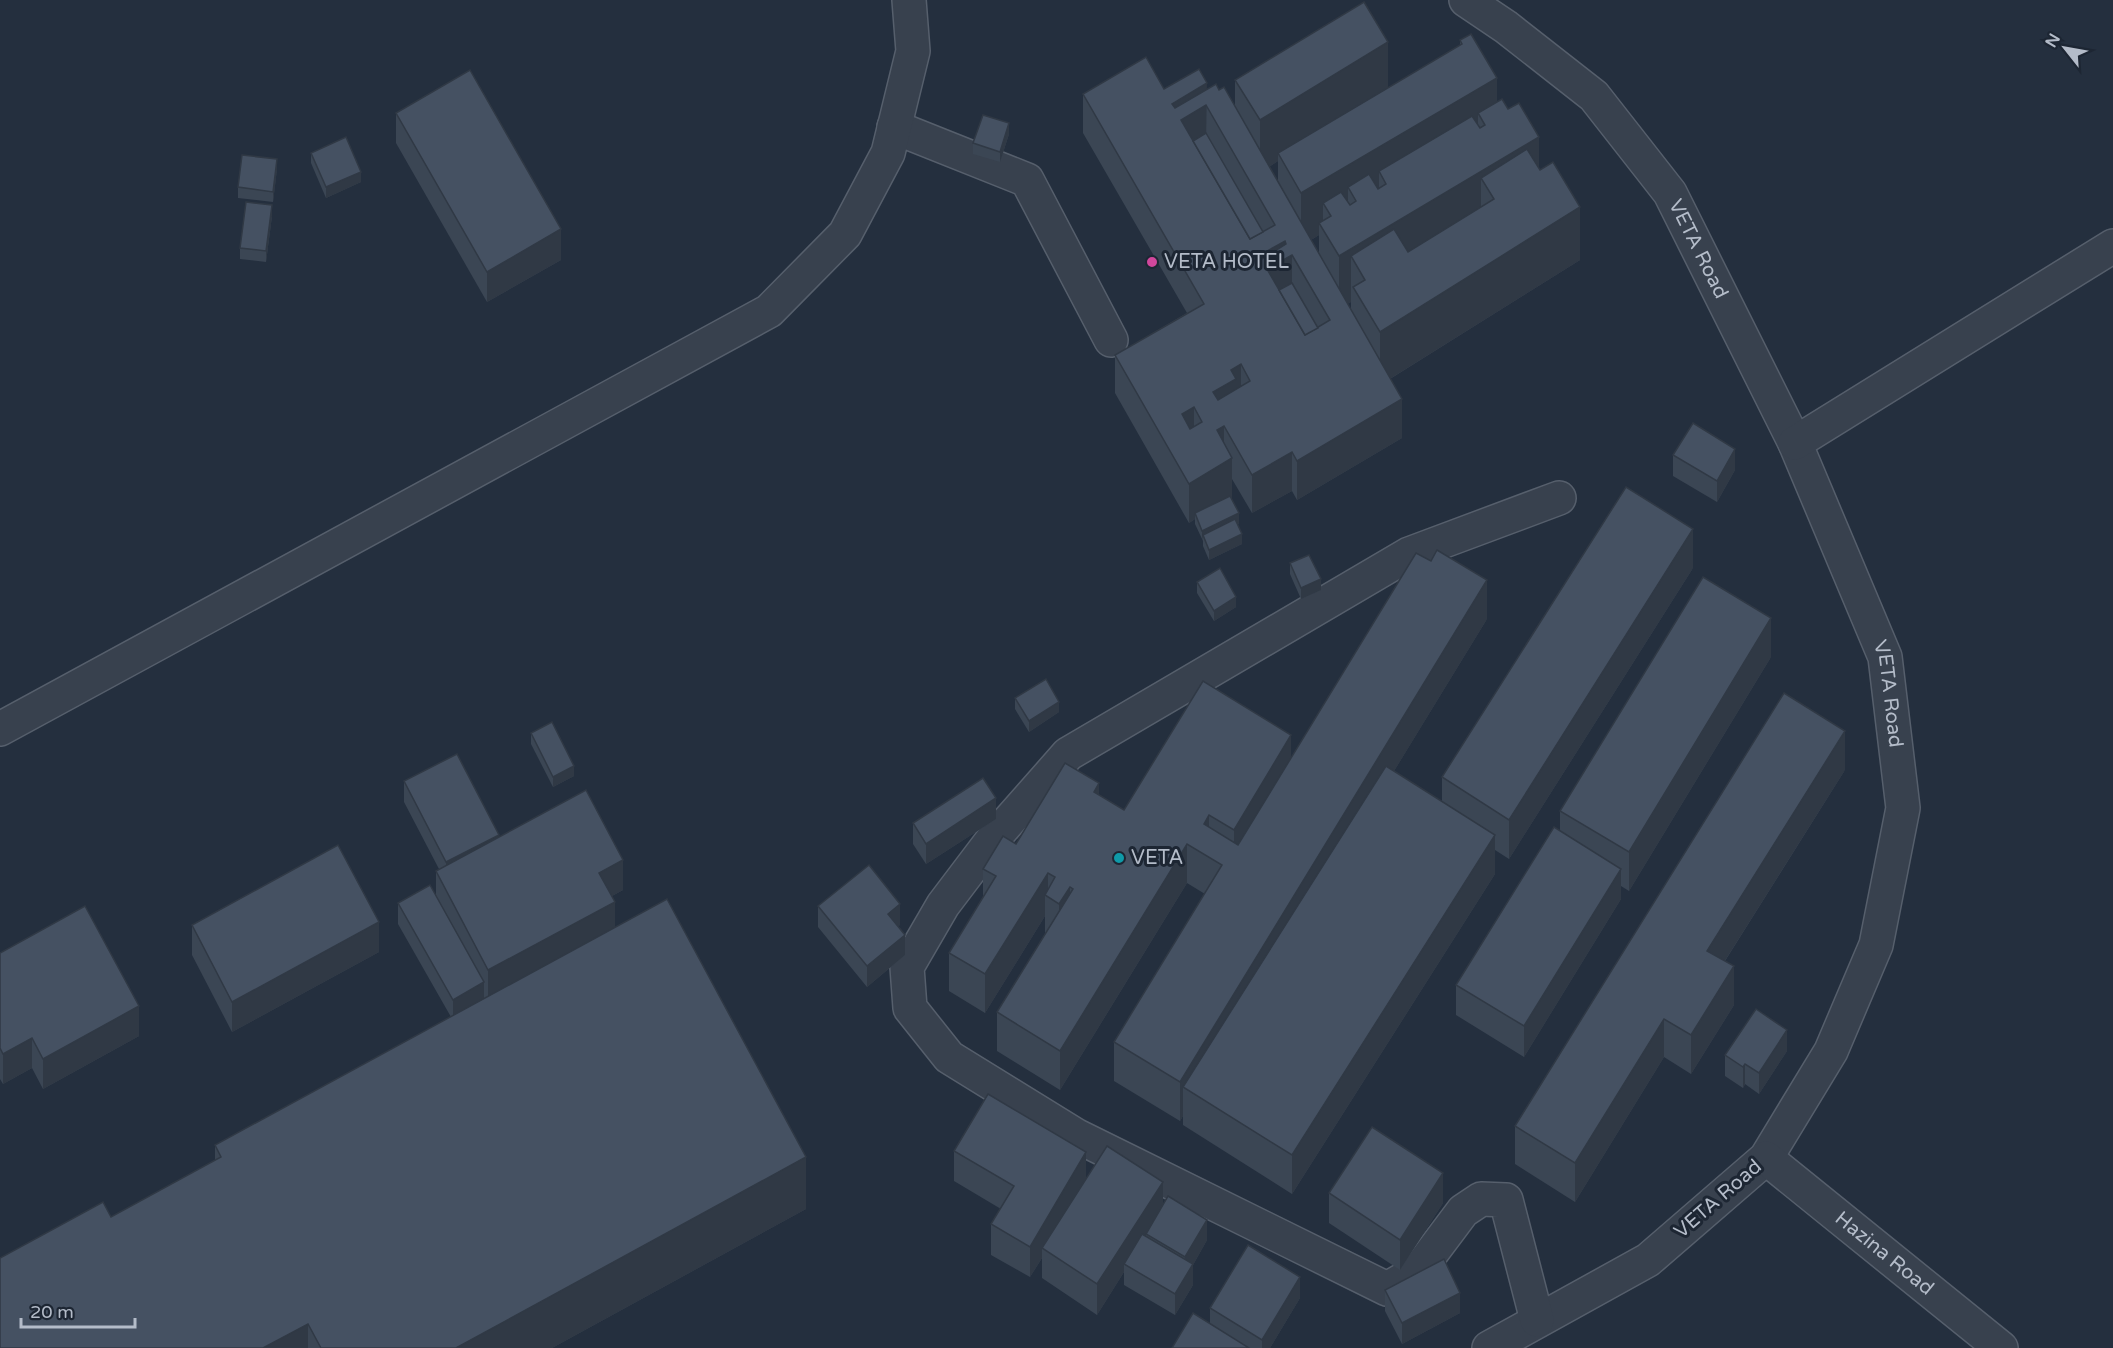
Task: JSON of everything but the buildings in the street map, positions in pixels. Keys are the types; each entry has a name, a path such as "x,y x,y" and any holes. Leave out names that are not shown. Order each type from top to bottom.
{"street":[{"path":"0,729 769,310 845,234 888,153 913,51 909,0"},
{"name":"VETA Road","path":"1466,0 1506,27 1594,96 1670,193 1795,443 1885,657 1903,808 1876,945 1831,1051 1766,1158 1648,1260 1489,1348"},
{"path":"894,127 1027,180 1111,340"},
{"path":"1795,443 2113,246"},
{"path":"1537,1320 1506,1200 1481,1199 1463,1211 1418,1271 1387,1289 1077,1136 949,1057 910,1008 907,967 943,904 985,848 1068,754 1408,554 1559,498"},
{"name":"Hazina Road","path":"1766,1158 2001,1348"}],"place":[{"name":"VETA HOTEL","path":"1152,262"},
{"name":"VETA","path":"1119,858"}]}
